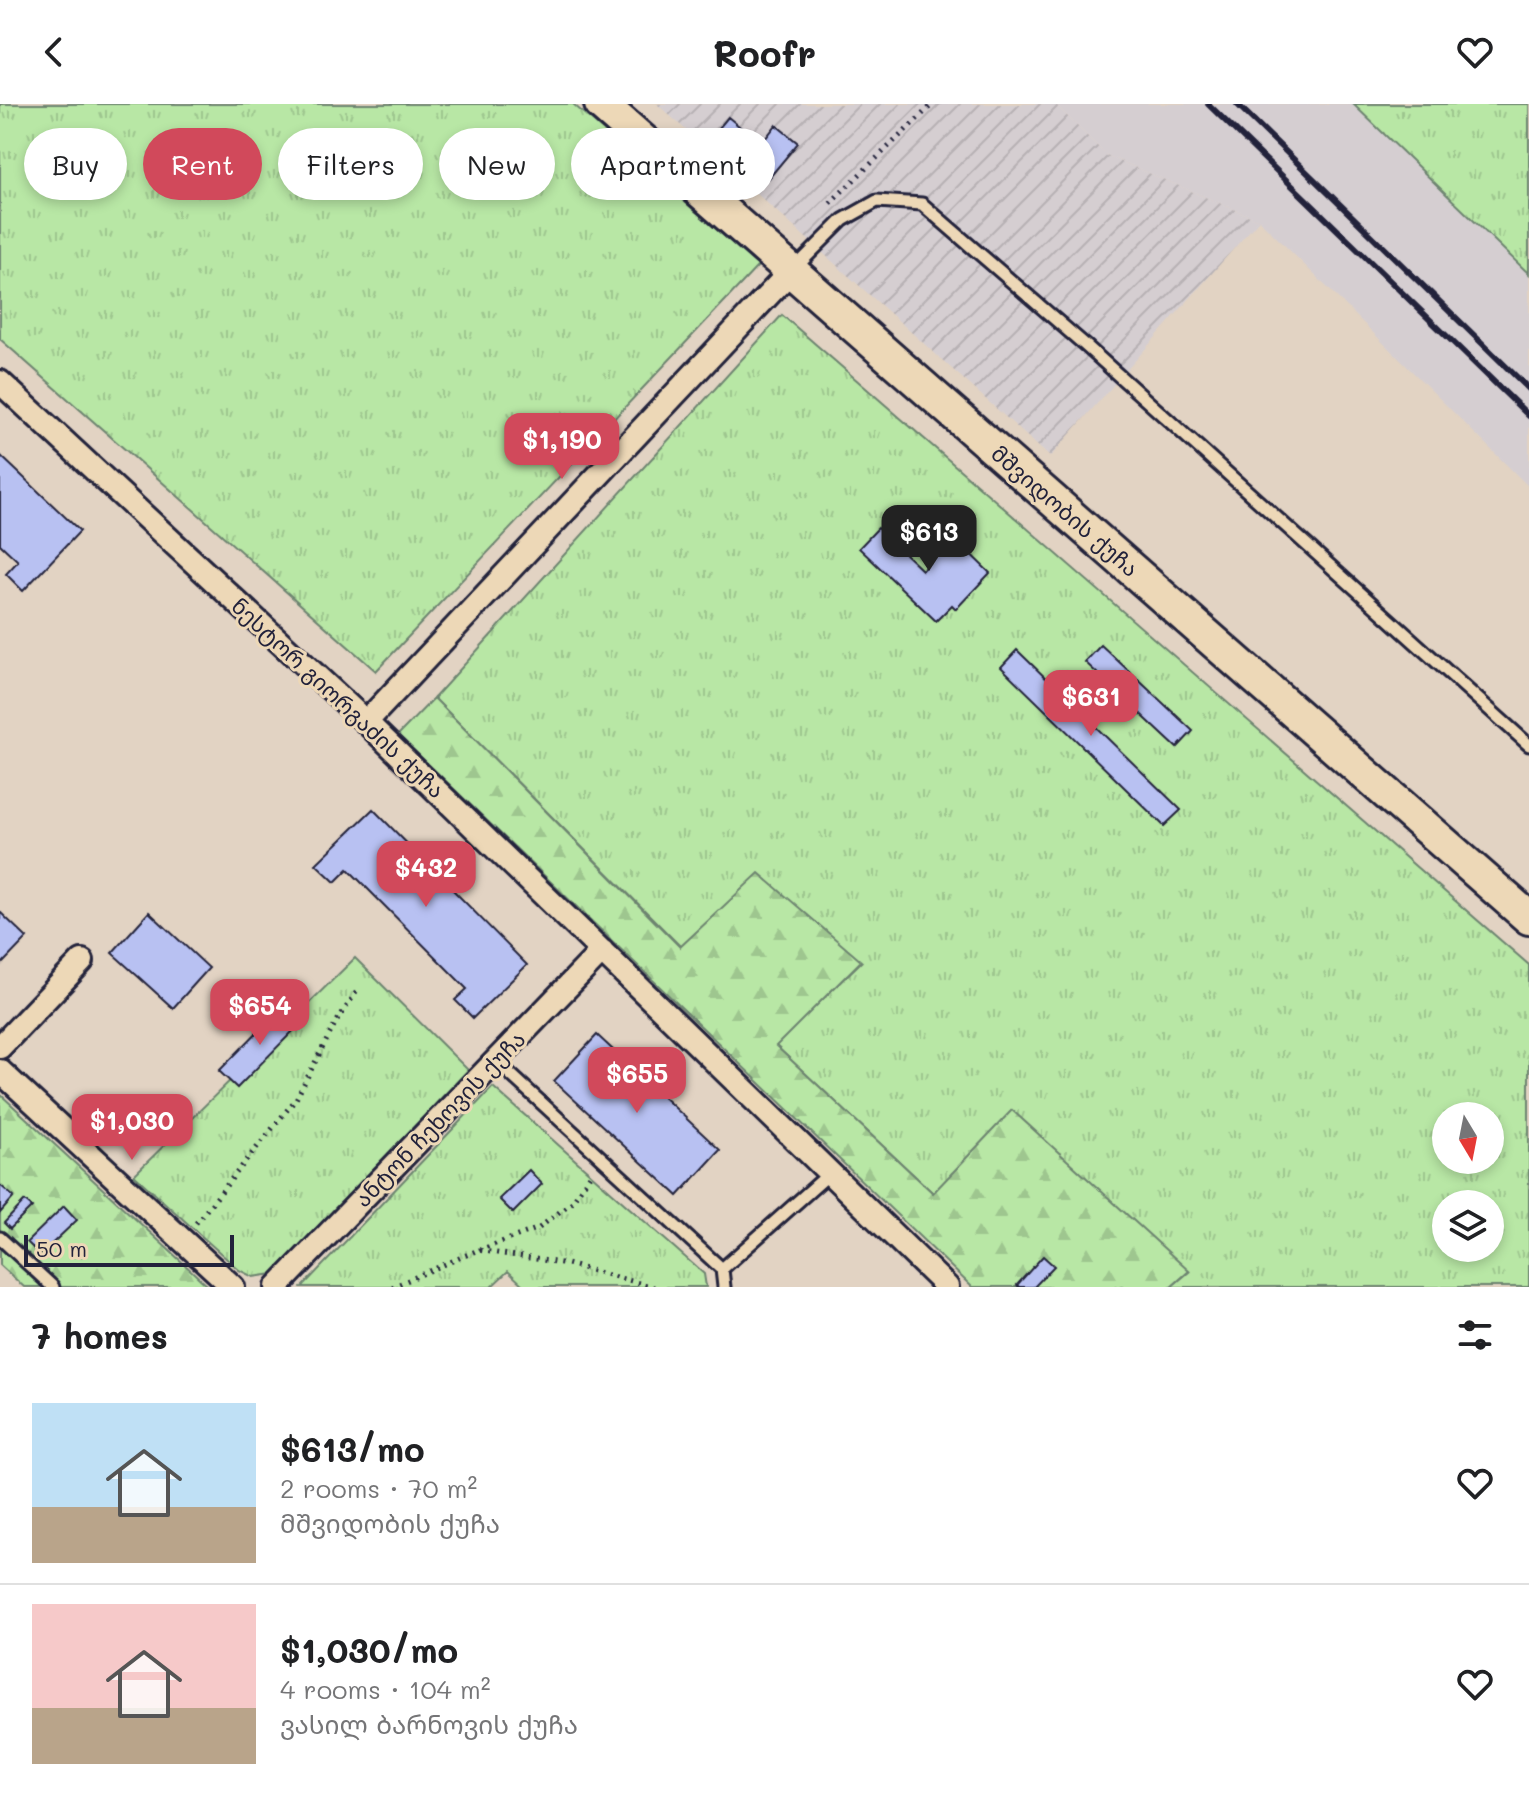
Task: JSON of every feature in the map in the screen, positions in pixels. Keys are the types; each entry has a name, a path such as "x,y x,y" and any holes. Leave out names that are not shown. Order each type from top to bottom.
{"main road":[{"name":"მშვიდობის ქუჩა","path":"601,104 1529,918"}],"street":[{"path":"366,722 791,271"},
{"name":"ნესტორ გიორგაძის ქუჩა","path":"0,382 366,722 947,1287"},
{"name":"ანტონ ჩეხოვის ქუჩა","path":"277,1287 602,951"},
{"path":"0,1047 82,961"},
{"path":"0,1071 233,1287"}],"lane":[{"path":"791,271 843,220 877,201 922,204 1085,345 1529,745"},
{"path":"496,1061 722,1269 724,1287"},
{"path":"722,1269 830,1173"},
{"path":"0,1238 53,1287"}],"path":[{"path":"820,213 933,104"},
{"path":"182,1240 296,1099 335,1024 357,991"},
{"path":"392,1287 539,1228 572,1202 601,1158"},
{"path":"478,1250 567,1264 654,1287"}],"shaded area":[{"path":"657,104 1055,104 1106,155 1259,220 1050,457 764,200 775,200 775,128 684,128"},
{"path":"1055,104 1353,104 1529,274 1529,487 1259,220 1106,155"}],"green space":[{"path":"0,104 573,104 600,128 571,128 571,200 683,200 758,266 376,671 0,339"},
{"path":"1353,104 1529,104 1529,274"},
{"path":"782,315 1529,965 1529,1287 1171,1287 1189,1272 933,1193 775,1045 861,962 681,947 434,698"},
{"path":"434,698 680,947 759,873 861,961 776,1046 933,1193 1012,1110 1189,1271 1171,1287 972,1287 398,735"},
{"path":"355,958 468,1070 273,1274 253,1277 239,1270 134,1175"},
{"path":"493,1087 704,1274 706,1287 525,1287 508,1271 491,1287 302,1287"},
{"path":"0,1094 209,1287 24,1287 0,1265"}],"building":[{"path":"728,117 741,128 719,128"},
{"path":"776,125 798,143 775,171"},
{"path":"0,455 80,531 23,591 6,574 18,561 0,544"},
{"path":"878,528 922,570 953,537 990,573 956,609 952,605 936,621 859,548"},
{"path":"1101,645 1193,731 1177,748 1085,662"},
{"path":"1017,650 1181,810 1164,826 1001,667"},
{"path":"373,809 527,965 473,1018 455,1000 467,989 348,869 335,882 316,864"},
{"path":"0,912 27,938 0,966"},
{"path":"149,912 209,968 173,1008 112,953"},
{"path":"283,1006 301,1023 237,1088 219,1071"},
{"path":"597,1035 720,1150 678,1196 554,1081"},
{"path":"529,1170 542,1184 513,1213 499,1199"},
{"path":"0,1185 14,1197 0,1213"},
{"path":"25,1201 32,1207 10,1229 4,1223"},
{"path":"64,1206 77,1220 40,1255 27,1242"},
{"path":"1043,1256 1054,1266 1034,1287 1019,1287 1017,1285"}],"railway":[{"path":"1208,104 1529,416"},
{"path":"1237,104 1529,389"}]}
